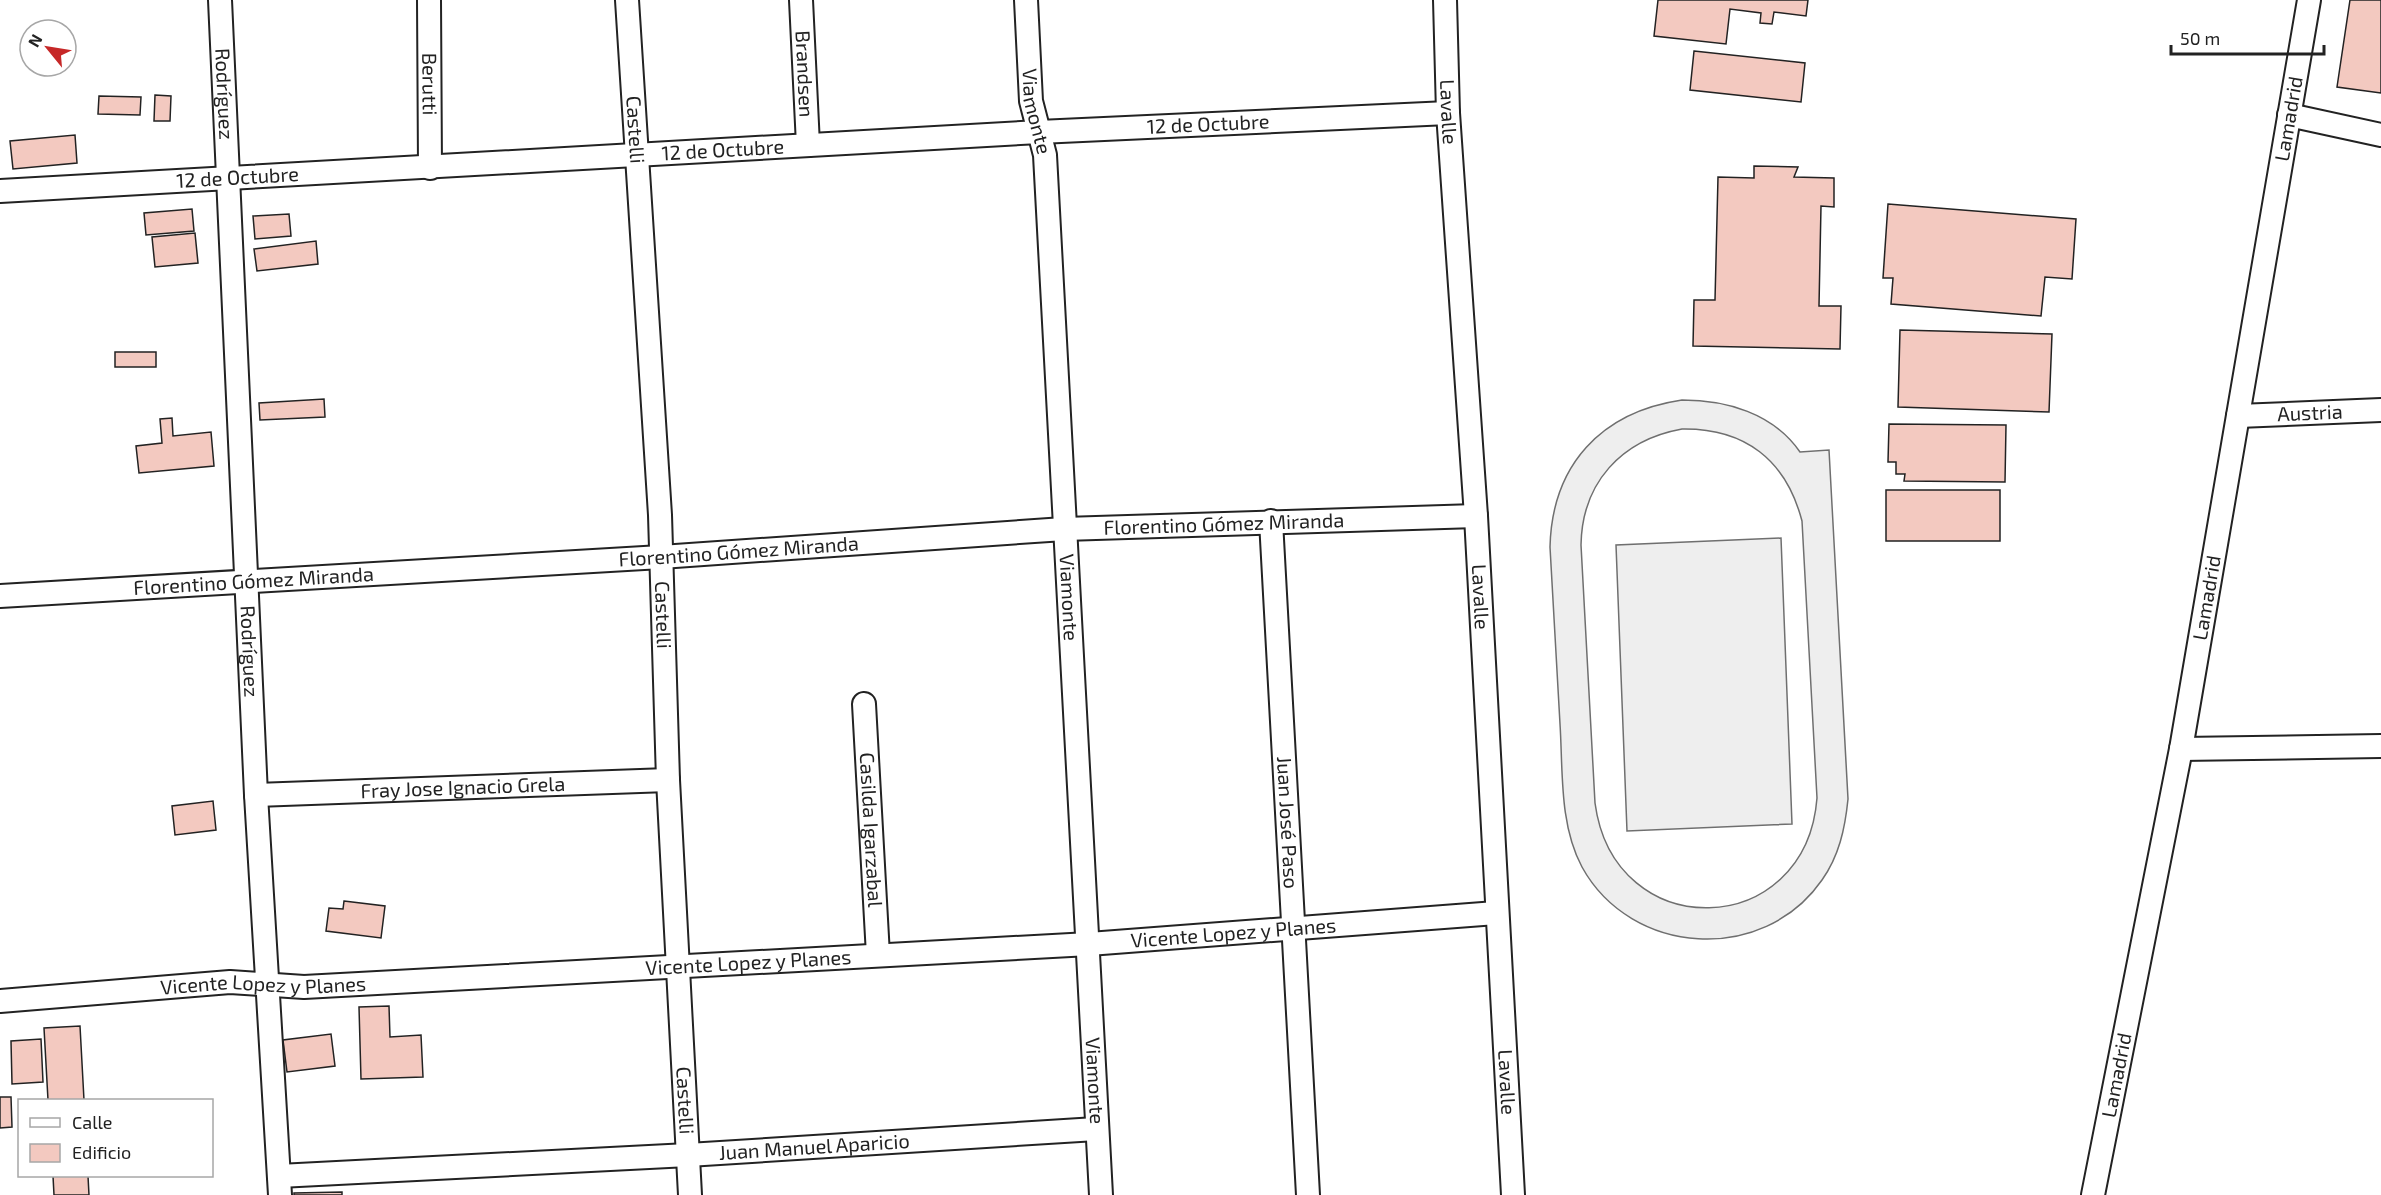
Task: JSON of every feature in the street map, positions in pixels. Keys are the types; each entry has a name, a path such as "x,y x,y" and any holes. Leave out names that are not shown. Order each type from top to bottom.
{"street":[{"name":"Rodríguez","path":"220,0 256,795 279,1185"},
{"name":"Berutti","path":"429,0 430,168"},
{"name":"Castelli","path":"627,0 661,557 668,780 690,1195"},
{"name":"Brandsen","path":"801,0 808,146"},
{"name":"Viamonte","path":"1026,0 1031,101 1045,155 1101,1195"},
{"name":"Lavalle","path":"1445,0 1448,113 1476,516 1513,1195"},
{"name":"Lamadrid","path":"2092,1195 2181,749 2309,0"},
{"name":"12 de Octubre","path":"0,191 1039,132 1448,113"},
{"path":"2289,115 2381,135"},
{"name":"Austria","path":"2238,416 2381,410"},
{"name":"Florentino Gómez Miranda","path":"0,596 661,557 1064,529 1476,516"},
{"name":"Juan José Paso","path":"1271,521 1308,1195"},
{"name":"Casilda Igarzabal","path":"864,704 878,955"},
{"path":"2181,749 2381,746"},
{"name":"Fray Jose Ignacio Grela","path":"256,795 668,780"},
{"name":"Vicente Lopez y Planes","path":"0,1001 230,982 304,987 1089,944 1496,913"},
{"name":"Juan Manuel Aparicio","path":"279,1185 688,1155 1096,1129"}],"shaded area":[{"path":"1682,400 1732,406 1762,418 1776,427 1800,452 1829,450 1848,799 1845,821 1837,852 1828,871 1797,907 1766,926 1733,937 1698,939 1664,933 1632,919 1604,897 1582,867 1569,833 1566,815 1550,547 1553,518 1560,491 1571,468 1586,447 1605,430 1627,416 1653,406","holes":["1682,429 1725,434 1743,442 1760,452 1774,465 1795,499 1802,521 1817,798 1805,845 1780,879 1747,900 1709,908 1671,902 1636,883 1610,850 1595,803 1581,545 1583,523 1597,484 1624,454 1660,435"]},
{"path":"1781,538 1792,824 1627,831 1616,545"}],"building":[{"path":"1658,0 1808,0 1806,16 1774,12 1772,24 1760,23 1761,13 1730,9 1726,44 1654,36"},
{"path":"2350,0 2381,0 2381,93 2337,87"},
{"path":"1694,51 1805,63 1801,102 1690,90"},
{"path":"155,95 171,96 170,121 154,121"},
{"path":"99,96 141,97 140,115 98,114"},
{"path":"75,135 77,163 13,169 10,141"},
{"path":"1754,166 1798,167 1794,177 1834,178 1834,207 1821,206 1819,306 1841,306 1840,349 1693,346 1694,300 1715,300 1718,177 1754,178"},
{"path":"1888,204 2076,219 2072,279 2045,277 2041,316 1891,304 1893,278 1883,278"},
{"path":"192,209 194,231 146,235 144,213"},
{"path":"289,214 291,236 255,239 253,216"},
{"path":"195,233 198,263 155,267 152,237"},
{"path":"316,241 318,264 257,271 254,249"},
{"path":"1900,330 2052,334 2049,412 1898,407"},
{"path":"115,352 156,352 156,367 115,367"},
{"path":"324,399 325,417 260,420 259,403"},
{"path":"172,418 173,436 211,432 214,466 139,473 136,446 162,443 160,419"},
{"path":"1889,424 2006,425 2005,482 1904,481 1905,474 1896,474 1896,462 1888,462"},
{"path":"1886,490 2000,490 2000,541 1886,541"},
{"path":"213,801 216,830 175,835 172,806"},
{"path":"344,901 385,906 381,938 326,931 329,908 343,909"},
{"path":"389,1006 390,1037 421,1035 423,1077 361,1079 359,1007"},
{"path":"80,1026 84,1099 48,1099 44,1028"},
{"path":"331,1034 335,1066 287,1072 283,1040"},
{"path":"41,1039 43,1082 12,1084 11,1041"},
{"path":"0,1097 11,1097 12,1127 0,1128"},
{"path":"53,1177 88,1177 89,1195 54,1195"},
{"path":"342,1192 342,1195 294,1195 294,1193"}]}
